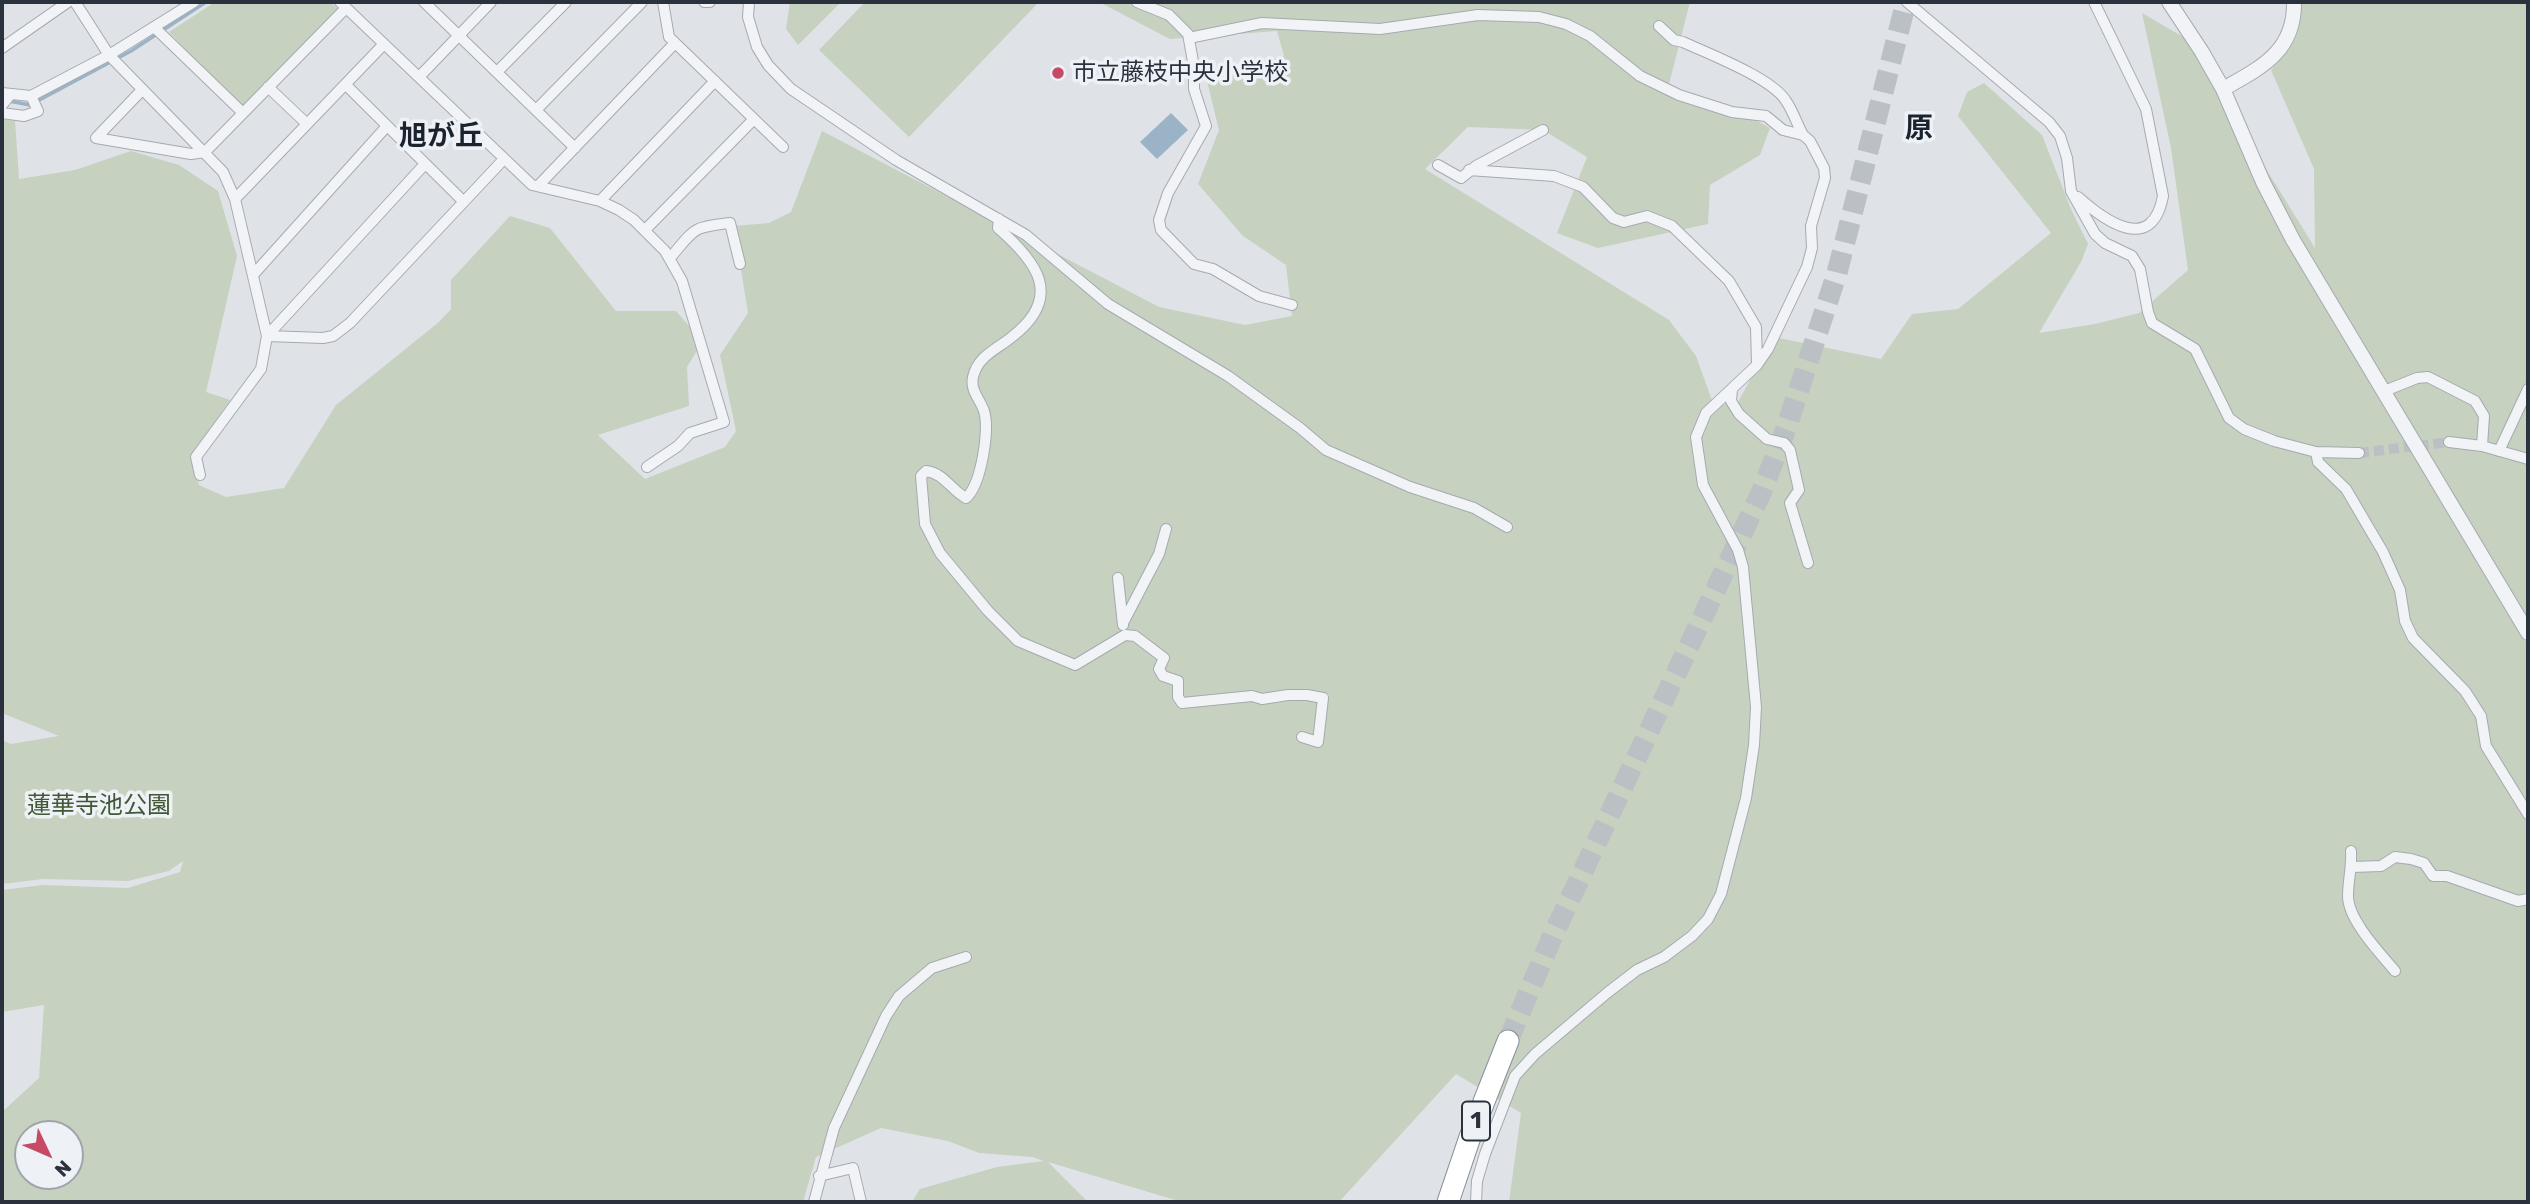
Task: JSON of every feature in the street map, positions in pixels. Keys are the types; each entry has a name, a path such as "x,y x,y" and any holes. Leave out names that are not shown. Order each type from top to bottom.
{"highway":[{"name":"1","path":"1448,1202 1508,1041"}],"street":[{"path":"2,48 68,2"},
{"path":"75,2 109,55 223,172 235,199 267,336 261,369 196,457 200,475"},
{"path":"2,105 6,93 31,96 109,55 194,2"},
{"path":"424,2 575,148"},
{"path":"419,77 491,2"},
{"path":"497,72 566,2"},
{"path":"537,110 642,2"},
{"path":"663,2 669,37 783,147"},
{"path":"704,2 710,2"},
{"path":"749,2 748,17 757,47 768,65 791,89 895,160 1041,246 1108,304 1228,376 1326,450 1409,487 1474,508 1507,527"},
{"path":"1137,2 1169,15 1189,37 1194,67 1194,89 1206,126 1168,193 1159,220 1161,230 1194,264 1213,269 1259,296 1292,305"},
{"path":"1907,2 2049,122 2060,136 2067,158 2071,191 2095,234 2105,243 2132,256 2140,269 2152,323 2195,349 2229,418 2244,429 2264,437 2316,452 2359,453"},
{"path":"2071,191 2120,227 2134,230 2146,227 2154,220 2163,196 2147,109 2094,2"},
{"path":"2168,2 2202,52 2222,89 2263,182 2293,240 2528,633"},
{"path":"2222,89 2273,58 2284,44 2291,27 2294,2"},
{"path":"142,89 96,138 191,154 205,152 343,5 532,185 600,201 619,209 645,230 670,258 682,281 724,422 690,433 678,446 647,467"},
{"path":"1189,37 1262,23 1380,29 1478,15 1539,17 1566,24 1590,36 1640,76 1679,95 1732,112 1766,116 1783,130 1803,135"},
{"path":"1476,1202 1477,1181 1485,1154 1515,1076 1535,1054 1607,992 1637,970 1664,957 1692,936 1708,919 1721,894 1746,798 1756,708 1743,567 1738,550 1703,485 1696,438 1706,413 1757,365 1780,325 1807,267 1812,248 1811,226 1825,178 1824,168 1786,101 1776,90 1756,77 1674,40 1659,26"},
{"path":"155,28 243,113"},
{"path":"538,186 675,43"},
{"path":"235,199 384,44"},
{"path":"600,201 715,81"},
{"path":"346,85 463,201"},
{"path":"268,87 307,124"},
{"path":"2,113 24,116 38,111 31,96"},
{"path":"645,230 754,120"},
{"path":"253,275 387,126"},
{"path":"1438,165 1461,178 1469,170 1543,130"},
{"path":"267,336 310,339 333,336 350,323 504,159"},
{"path":"267,336 425,164"},
{"path":"1469,170 1554,176 1583,187 1613,218 1624,222 1647,216 1672,226 1730,281 1756,327 1757,365"},
{"path":"999,219 998,228 1031,260 1041,291 1038,306 1023,327 986,355 972,379 973,391 985,413 986,429 982,461 971,493 966,498 939,475 926,471 921,477 925,524 940,553 988,611 1018,642 1075,665 1124,629 1159,554 1166,529"},
{"path":"670,258 694,230 701,226 730,223 740,264"},
{"path":"2382,392 2417,378 2428,377 2474,401 2484,416 2482,446"},
{"path":"1732,389 1731,401 1740,414 1767,439 1784,443 1790,450 1799,490 1790,503 1808,564"},
{"path":"2499,451 2528,389"},
{"path":"2449,442 2482,446 2528,459"},
{"path":"2316,452 2318,462 2346,489 2382,552 2400,590 2405,621 2413,638 2465,691 2481,716 2486,746 2528,814"},
{"path":"1118,578 1124,629"},
{"path":"1124,629 1164,658 1159,669 1163,676 1178,681 1178,697 1182,703 1252,696 1262,699 1288,695 1323,698 1318,742 1302,737"},
{"path":"2351,852 2348,898 2356,919 2372,944 2395,971"},
{"path":"2352,867 2381,866 2395,857 2412,859 2424,863 2433,876 2447,876 2518,901 2528,900"},
{"path":"814,1202 834,1128 886,1016 899,996 932,968 966,957"},
{"path":"819,1176 853,1168 861,1202"}],"green space":[{"path":"215,2 330,2 338,9 242,108 169,32"},
{"path":"790,2 841,2 798,45 786,29"},
{"path":"865,2 1039,2 909,137 819,50"},
{"name":"蓮華寺池公園","path":"1099,2 1690,2 1667,92 1750,117 1770,128 1760,155 1710,185 1708,224 1598,248 1557,233 1587,157 1543,130 1468,127 1425,169 1669,320 1696,356 1714,406 1738,402 1774,337 1881,359 1912,314 1958,309 2051,233 1958,116 1967,92 1984,83 2042,135 2088,244 2081,262 2039,333 2095,324 2139,313 2188,270 2171,148 2142,13 2185,38 2315,248 2314,169 2271,70 2295,40 2300,24 2301,2 2528,2 2528,1202 1509,1202 1521,1113 1456,1074 1339,1202 1182,1202 1048,1162 1088,1202 912,1202 920,1189 997,1167 1044,1161 1032,1157 979,1153 948,1141 881,1128 816,1157 803,1202 2,1202 2,1112 39,1078 44,1005 2,1012 2,890 43,885 128,888 180,872 183,861 169,871 128,881 43,879 2,884 2,740 11,744 59,736 2,713 2,119 15,121 19,179 75,170 131,151 179,165 218,191 237,256 206,392 230,400 192,455 199,485 226,497 284,488 336,405 439,322 451,309 451,280 510,216 550,228 616,311 676,311 690,327 698,349 687,367 689,406 598,435 645,479 725,447 736,431 720,355 748,313 734,226 769,223 791,212 822,131 1159,307 1245,325 1292,316 1286,265 1243,236 1198,184 1219,130 1207,81 1284,56 1277,31 1170,39"}],"water":[{"path":"1171,113 1188,130 1157,159 1140,142"}],"waterway":[{"path":"9,101 30,105 131,51 206,2"}],"tunnel":[{"path":"1508,1041 1553,935 1761,493 1787,426 1837,273 1906,2"},
{"path":"2359,453 2449,442"}],"place":[{"name":"市立藤枝中央小学校","path":"1058,73"}],"district":[{"name":"原","path":"1919,129"},
{"name":"旭が丘","path":"441,137"}]}
